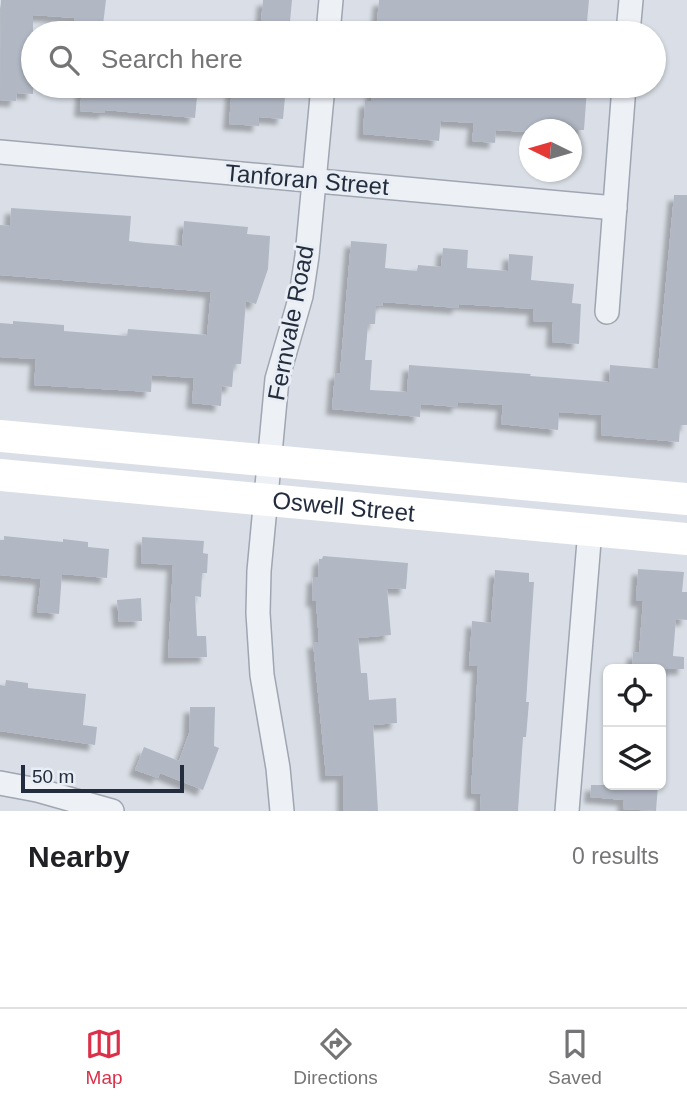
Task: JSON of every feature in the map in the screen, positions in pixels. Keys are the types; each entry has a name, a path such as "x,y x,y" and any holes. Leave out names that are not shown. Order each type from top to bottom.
{"main road":[{"name":"Oswell Street","path":"0,436 687,499"},
{"name":"Oswell Street","path":"0,475 687,539"}],"street":[{"path":"329,21 331,0"},
{"path":"629,21 631,0"},
{"name":"Fernvale Road","path":"282,811 278,768 262,675 258,613 264,500 277,380 301,296 322,98"},
{"path":"607,312 623,98"},
{"name":"Tanforan Street","path":"0,152 615,208"},
{"path":"567,811 590,529"},
{"path":"1,786 37,790 112,811"}],"building":[{"path":"1,0 106,0 103,21 75,21 75,18 33,15 33,21 21,21 21,93 17,93 16,101 0,100"},
{"path":"263,0 292,0 290,21 261,21"},
{"path":"379,0 589,0 587,21 377,21"},
{"path":"81,98 197,98 195,118 105,110 105,113 80,111"},
{"path":"231,98 285,98 283,119 259,117 259,126 229,124"},
{"path":"371,98 586,98 584,130 582,119 519,119 519,131 496,130 495,143 472,141 474,123 441,121 439,141 363,134 365,101 371,101"},
{"path":"674,195 687,195 687,425 680,425 679,442 601,435 602,415 559,412 558,430 501,424 503,405 458,402 458,407 421,404 420,417 332,409 335,373 340,373 351,241 387,244 385,268 417,271 418,265 441,267 443,248 468,250 467,268 508,271 509,254 533,256 531,280 574,284 572,303 581,304 579,344 552,342 553,322 533,321 534,309 459,304 458,308 383,302 382,306 376,305 375,324 368,324 365,360 372,360 370,390 407,392 409,365 609,382 610,365 658,369"},
{"path":"11,208 131,216 129,241 145,243 182,246 184,221 248,227 247,234 270,236 268,269 256,304 246,301 241,364 234,364 232,387 222,386 221,406 192,403 194,378 152,375 151,392 34,385 36,359 0,357 0,323 13,324 13,321 64,325 64,331 127,336 128,329 207,335 211,292 0,275 0,225 10,226"},
{"path":"4,536 88,542 88,547 109,549 107,578 62,574 59,614 37,612 41,579 0,575 0,540 4,540"},
{"path":"142,537 204,541 203,553 208,554 207,573 202,573 201,597 195,596 197,636 206,636 207,657 168,658 173,565 141,563"},
{"path":"323,556 408,563 406,589 387,588 391,635 358,638 361,673 367,673 369,700 396,698 397,723 373,725 378,811 343,811 343,775 326,776 313,642 319,642 316,601 312,601 313,577 318,577 319,559"},
{"path":"638,569 684,572 682,592 687,592 687,620 676,619 673,656 684,657 684,669 666,669 666,664 632,664 633,652 639,653 643,601 636,601"},
{"path":"495,570 529,573 529,582 534,582 526,702 529,702 526,737 523,737 518,811 480,811 481,794 471,793 478,666 469,666 472,621 491,623"},
{"path":"141,598 142,621 119,622 117,600"},
{"path":"6,680 28,683 28,688 86,694 83,725 97,727 95,745 0,731 0,685 5,686"},
{"path":"190,707 215,707 214,746 219,748 203,790 160,773 158,778 135,770 144,747 179,761 189,733"},
{"path":"591,785 603,785 603,790 658,790 656,811 623,809 624,800 590,797"}]}
